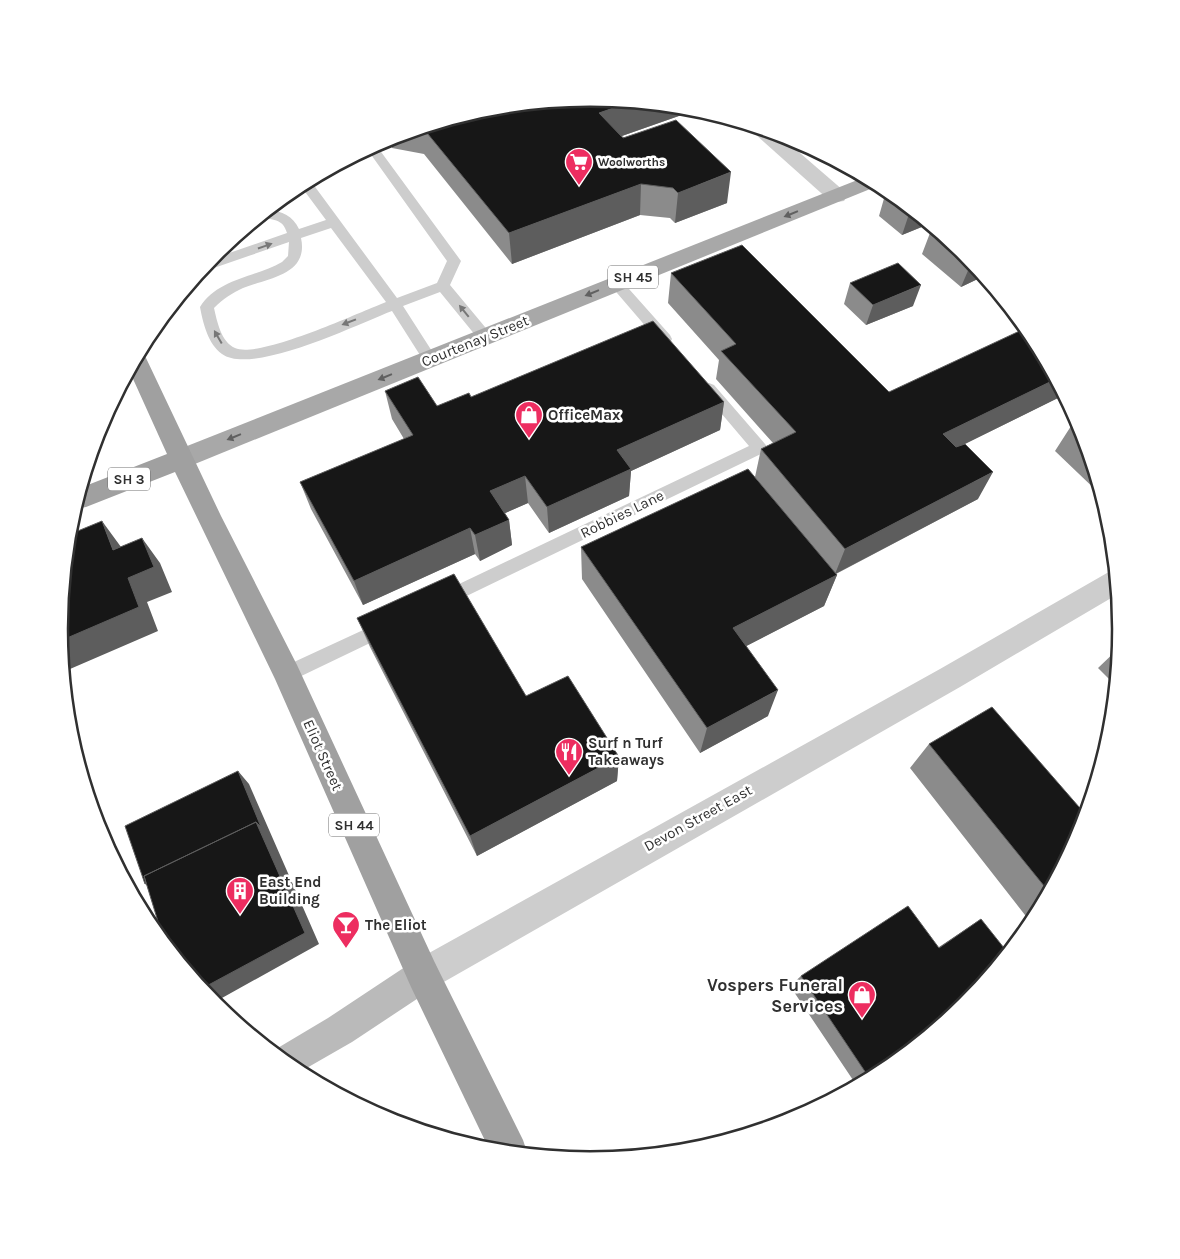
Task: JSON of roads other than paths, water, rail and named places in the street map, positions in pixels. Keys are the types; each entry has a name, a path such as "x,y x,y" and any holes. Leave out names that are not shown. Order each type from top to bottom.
{"highway":[{"name":"Eliot Street","path":"139,366 181,459 287,674 423,975 506,1145"},
{"name":"Courtenay Street","path":"84,497 181,459"}],"main road":[{"name":"Courtenay Street","path":"181,459 864,185"},
{"name":"Devon Street East","path":"291,1058 340,1030 423,975"}],"street":[{"path":"775,141 837,196"},
{"name":"Devon Street East","path":"423,975 950,678 1110,584"}],"lane":[{"path":"273,214 283,218 291,225 297,246 294,258 282,269 228,289 214,298 207,307 208,319 213,329 223,347 232,354 258,354 278,349 443,286 454,261 376,153"},
{"path":"310,189 395,305 430,359"},
{"path":"220,261 334,222"},
{"path":"616,283 675,351"},
{"path":"443,286 485,337"},
{"name":"Robbies Lane","path":"428,607 760,448 701,381"},
{"path":"287,674 401,620"}],"place":[{"name":"Woolworths","path":"579,186"},
{"name":"OfficeMax","path":"529,439"},
{"name":"Surf n Turf Takeaways","path":"569,776"},
{"name":"East End Building","path":"240,915"},
{"name":"The Eliot","path":"346,949"},
{"name":"Vospers Funeral Services","path":"862,1019"}]}
